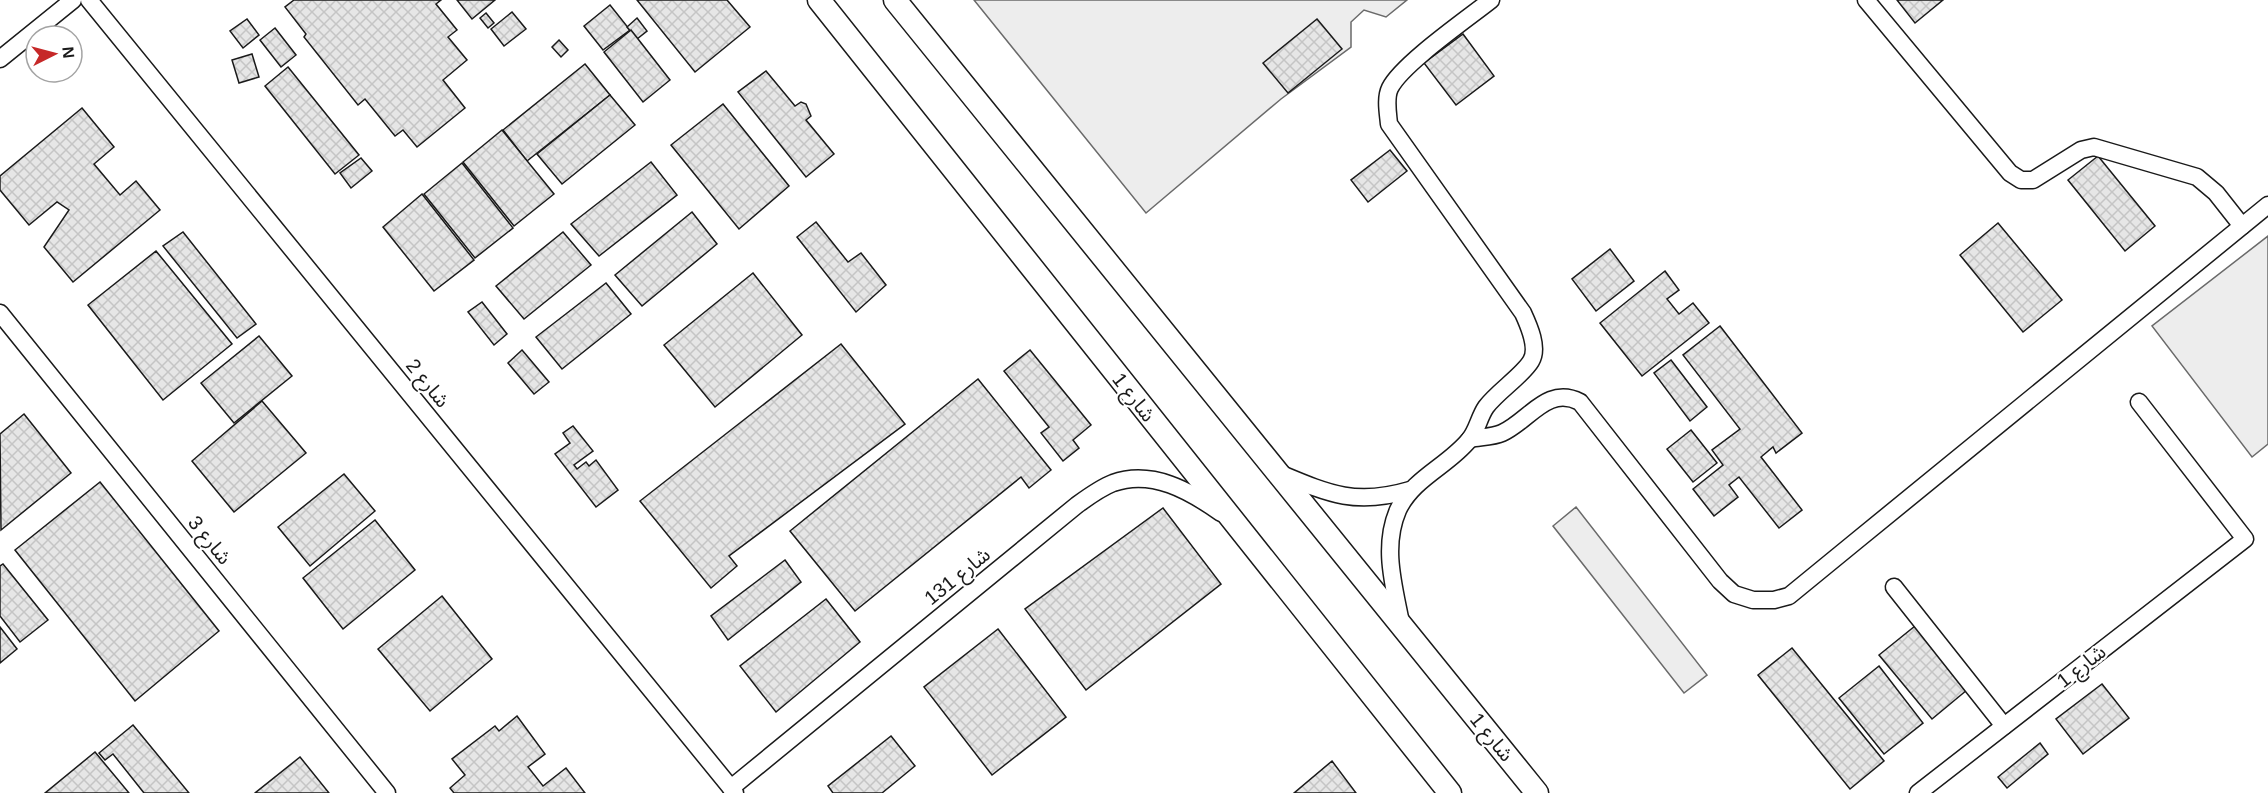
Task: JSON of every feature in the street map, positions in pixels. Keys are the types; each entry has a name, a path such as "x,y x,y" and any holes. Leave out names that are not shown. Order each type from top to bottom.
{"street":[{"path":"0,59 73,0"},
{"name":"شارع 2","path":"89,0 733,790"},
{"name":"شارع 1","path":"819,0 1450,793"},
{"name":"شارع 1","path":"895,0 1537,793"},
{"path":"1470,439 1486,408 1532,360 1531,331 1523,313 1389,124 1387,105 1389,89 1402,71 1491,0"},
{"path":"1866,0 2010,173 2021,180 2033,180 2081,150 2094,147 2197,177 2216,193 2242,226"},
{"path":"1470,439 1502,433 1555,398 1568,396 1580,402 1720,581 1734,594 1753,600 1774,600 1789,596 2268,205"},
{"name":"شارع 3","path":"0,313 387,793"},
{"name":"شارع 1","path":"1918,793 2246,539 2139,402"},
{"name":"شارع 1","path":"1401,624 1391,572 1390,550 1392,530 1398,510 1410,490 1470,439"},
{"name":"شارع 1","path":"1279,472 1321,490 1345,497 1388,496 1410,490"},
{"name":"شارع 131","path":"733,790 1098,490 1114,483 1130,480 1170,484 1193,494 1232,520"},
{"path":"1893,587 2004,726"}],"shaded area":[{"path":"974,0 1407,0 1386,17 1364,10 1351,22 1351,47 1281,99 1146,213"},
{"path":"2268,236 2268,444 2252,457 2152,326"},
{"path":"1576,507 1707,675 1684,693 1553,526"}],"building":[{"path":"294,0 441,0 436,4 457,30 448,37 467,60 443,80 465,108 417,147 403,130 395,136 365,99 358,105 304,37 306,34 285,7"},
{"path":"457,0 495,0 472,19"},
{"path":"637,0 727,0 750,27 695,72"},
{"path":"1897,0 1943,0 1915,23"},
{"path":"610,5 630,30 603,50 584,26"},
{"path":"512,12 526,29 504,46 491,29"},
{"path":"486,13 494,23 488,28 480,18"},
{"path":"637,18 647,31 637,39 627,27"},
{"path":"247,19 259,35 243,48 230,31"},
{"path":"1317,19 1342,49 1288,93 1263,63"},
{"path":"275,28 296,55 281,67 260,40"},
{"path":"631,30 670,80 643,102 604,52"},
{"path":"1463,34 1494,76 1456,105 1424,63"},
{"path":"559,40 568,50 561,57 552,47"},
{"path":"252,54 259,77 239,83 232,60"},
{"path":"585,64 610,95 527,161 503,130"},
{"path":"288,67 359,155 335,174 265,86"},
{"path":"766,71 795,106 801,102 806,104 811,116 806,120 834,154 806,177 738,92"},
{"path":"610,95 635,125 562,184 537,154"},
{"path":"723,104 789,186 739,229 671,145"},
{"path":"82,108 114,147 94,164 120,195 136,181 160,210 73,282 44,247 69,210 57,202 29,225 0,190 0,176"},
{"path":"502,130 554,194 514,226 463,162"},
{"path":"1390,150 1407,171 1368,202 1351,180"},
{"path":"2098,156 2155,226 2125,251 2068,180"},
{"path":"361,158 372,171 351,188 340,173"},
{"path":"651,162 677,195 599,256 571,224"},
{"path":"462,163 513,228 475,258 424,194"},
{"path":"422,194 474,260 434,291 383,227"},
{"path":"692,212 717,244 642,306 615,275"},
{"path":"816,222 848,262 861,253 886,285 856,312 797,237"},
{"path":"1998,223 2062,300 2023,332 1960,255"},
{"path":"183,232 256,324 237,338 163,246"},
{"path":"563,232 591,265 524,319 496,286"},
{"path":"1610,249 1634,281 1596,311 1572,279"},
{"path":"156,251 232,344 163,400 88,305"},
{"path":"1665,271 1679,290 1667,299 1679,314 1693,303 1709,323 1642,376 1600,323"},
{"path":"753,273 802,335 715,407 664,345"},
{"path":"606,283 631,314 562,369 536,337"},
{"path":"482,302 507,334 494,345 468,312"},
{"path":"1720,326 1802,433 1776,453 1773,447 1761,457 1802,510 1779,528 1739,477 1729,485 1738,497 1714,516 1693,489 1723,465 1712,450 1740,429 1683,355"},
{"path":"259,336 292,376 234,423 201,383"},
{"path":"841,344 905,424 729,556 737,566 711,588 640,501"},
{"path":"522,350 549,382 534,394 508,363"},
{"path":"1030,350 1091,425 1073,440 1079,448 1063,461 1041,433 1049,427 1004,371"},
{"path":"1671,360 1707,407 1690,421 1654,373"},
{"path":"978,379 1051,470 1029,488 1021,477 855,611 790,531"},
{"path":"262,401 306,453 234,512 192,461"},
{"path":"24,414 71,473 1,530 0,434"},
{"path":"573,426 593,451 574,465 577,469 586,462 589,466 596,460 618,490 596,507 555,454 570,443 563,433"},
{"path":"1691,430 1717,463 1693,482 1667,449"},
{"path":"344,474 375,511 310,566 278,527"},
{"path":"100,482 219,631 135,701 15,550"},
{"path":"1163,508 1221,584 1086,690 1025,609"},
{"path":"375,520 415,570 343,629 303,578"},
{"path":"785,560 801,582 728,640 711,616"},
{"path":"3,564 48,620 20,642 0,616 0,566"},
{"path":"442,596 492,659 430,711 378,649"},
{"path":"826,599 860,642 776,712 740,666"},
{"path":"1915,626 1967,690 1932,719 1879,655"},
{"path":"0,627 17,649 0,663"},
{"path":"998,629 1066,717 992,775 924,687"},
{"path":"1792,648 1884,761 1850,789 1758,675"},
{"path":"1879,666 1923,723 1884,754 1839,698"},
{"path":"2102,684 2129,718 2083,754 2056,719"},
{"path":"517,716 545,754 528,767 543,786 566,768 585,793 454,793 450,788 465,775 452,759 495,726 499,731"},
{"path":"133,725 189,793 144,793 113,754 105,760 99,753"},
{"path":"891,736 915,766 882,793 833,793 828,786"},
{"path":"2040,743 2048,754 2007,788 1998,777"},
{"path":"95,752 129,793 45,793"},
{"path":"300,757 329,793 255,793"},
{"path":"1332,761 1356,793 1294,793"}]}
